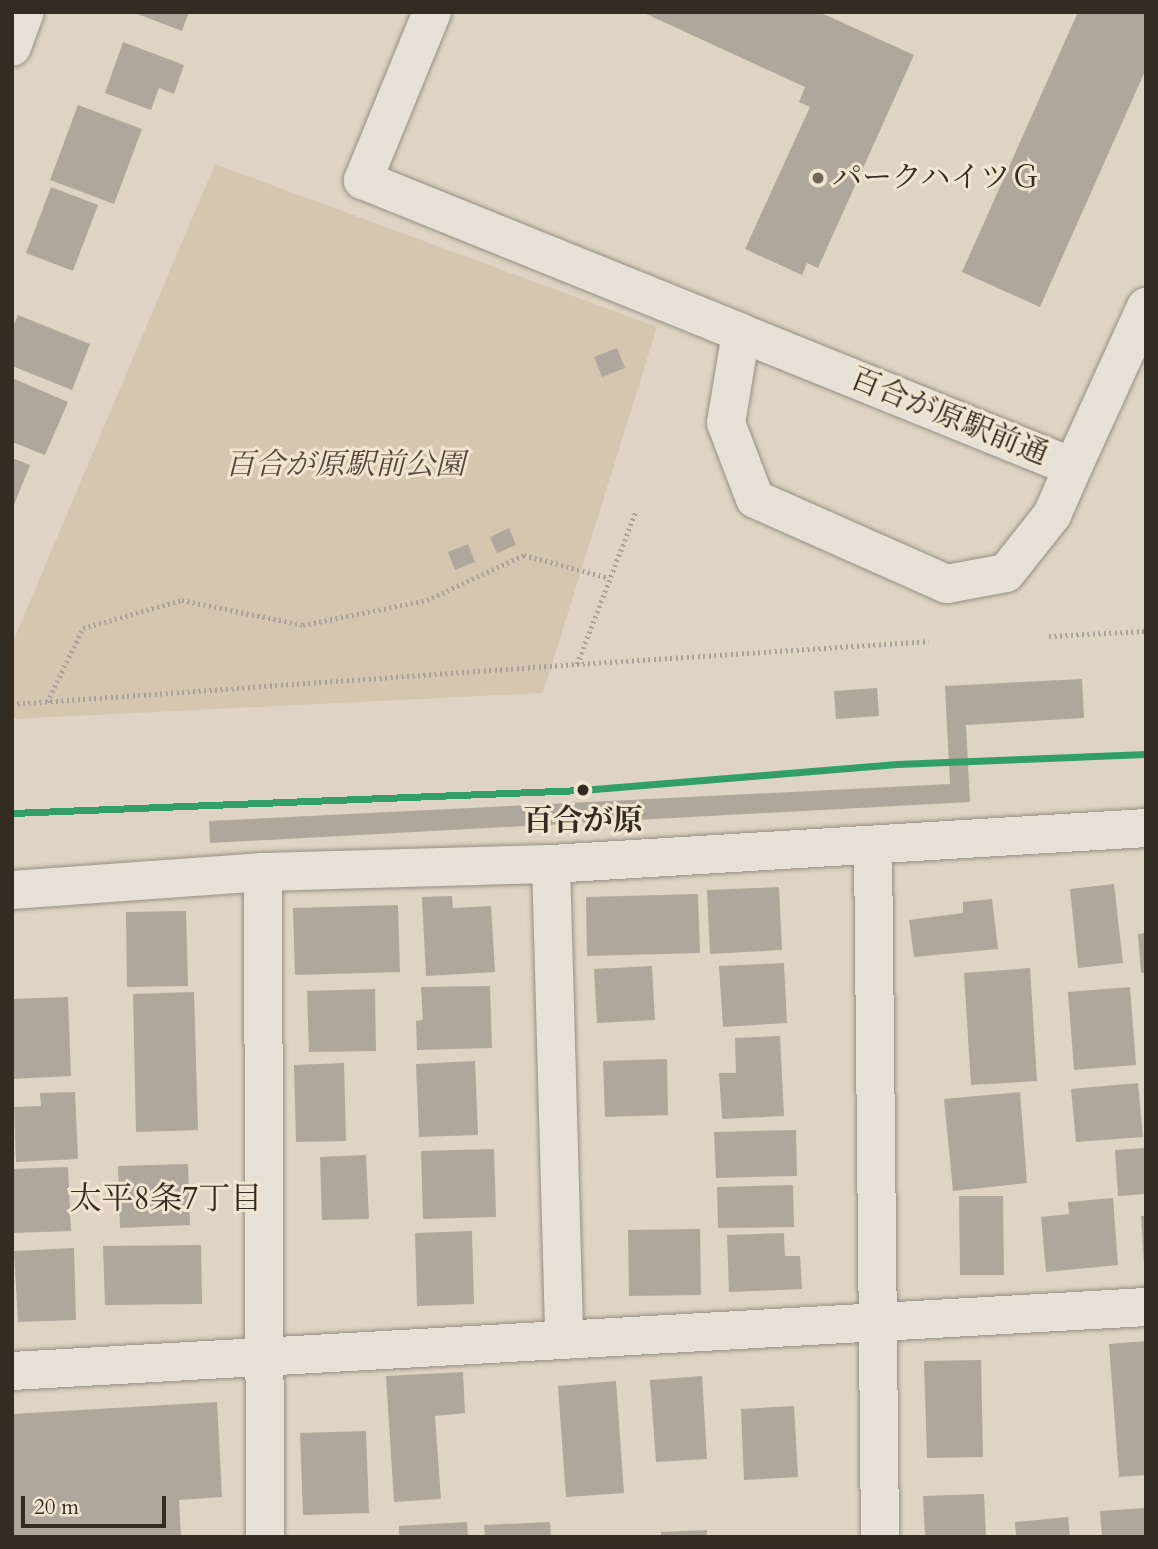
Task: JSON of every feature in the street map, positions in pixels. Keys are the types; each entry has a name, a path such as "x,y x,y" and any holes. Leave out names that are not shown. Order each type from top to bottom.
{"street":[{"path":"12,47 25,12"},
{"name":"百合が原駅前通","path":"432,12 363,180 1073,467 1146,307"},
{"path":"741,333 726,423 755,499 889,561 947,583 1006,573 1052,515 1073,467"},
{"path":"12,890 263,872 551,864 1146,828"},
{"path":"873,845 880,1537"},
{"path":"551,864 564,1336"},
{"path":"263,872 265,1537"},
{"path":"12,1371 564,1336 1146,1307"}],"path":[{"path":"577,664 635,513"},
{"path":"47,702 83,628 182,600 303,625 427,600 524,555 609,578"},
{"path":"1049,636 1146,631"},
{"path":"12,704 928,641"}],"green space":[{"name":"百合が原駅前公園","path":"215,164 657,327 543,693 12,719 12,644"}],"building":[{"path":"132,12 189,12 182,31"},
{"name":"パークハイツＧ","path":"642,12 819,12 914,55 818,268 807,263 802,275 745,249 810,107 799,102 805,87"},
{"path":"1078,12 1146,12 1146,69 1040,307 962,272"},
{"path":"123,42 184,65 174,94 159,88 151,110 105,93"},
{"path":"78,105 142,129 114,204 50,180"},
{"path":"51,187 98,205 73,271 26,253"},
{"path":"18,315 90,344 72,390 12,366 12,329"},
{"path":"617,348 625,368 602,377 594,357"},
{"path":"12,378 68,402 45,455 12,442"},
{"path":"12,458 30,465 12,510"},
{"path":"509,528 516,545 497,553 490,537"},
{"path":"468,544 475,562 455,570 448,552"},
{"path":"1082,679 1084,718 966,725 970,802 210,843 209,821 950,784 945,686"},
{"path":"877,688 879,716 836,719 834,691"},
{"path":"1114,884 1123,963 1078,968 1070,889"},
{"path":"779,887 782,950 710,954 707,890"},
{"path":"698,894 700,953 587,956 586,897"},
{"path":"452,896 453,908 491,906 495,972 426,976 422,897"},
{"path":"992,899 998,949 914,957 909,920 963,913 963,902"},
{"path":"398,905 400,972 295,975 293,908"},
{"path":"186,911 188,986 127,987 126,912"},
{"path":"1146,933 1146,973 1141,973 1138,934"},
{"path":"784,963 787,1023 723,1027 719,966"},
{"path":"652,966 655,1020 597,1023 594,969"},
{"path":"1030,968 1037,1081 971,1085 964,973"},
{"path":"490,986 492,1048 417,1050 416,1021 423,1020 421,987"},
{"path":"1130,987 1136,1065 1074,1070 1068,992"},
{"path":"375,989 376,1051 309,1052 307,991"},
{"path":"194,992 198,1130 136,1132 133,994"},
{"path":"68,997 71,1076 12,1079 12,999"},
{"path":"780,1036 784,1116 722,1119 719,1073 736,1073 735,1038"},
{"path":"667,1059 668,1115 605,1117 603,1061"},
{"path":"475,1061 478,1135 419,1137 416,1064"},
{"path":"344,1063 346,1141 296,1142 294,1065"},
{"path":"1138,1083 1143,1137 1076,1142 1071,1089"},
{"path":"75,1092 78,1159 16,1162 14,1107 41,1106 40,1093"},
{"path":"1020,1092 1027,1183 953,1191 944,1099"},
{"path":"796,1130 797,1176 716,1178 714,1132"},
{"path":"1146,1148 1146,1194 1118,1196 1115,1150"},
{"path":"494,1149 496,1217 423,1219 421,1151"},
{"path":"366,1155 369,1219 322,1220 320,1157"},
{"path":"188,1164 190,1225 120,1228 118,1166"},
{"path":"68,1167 71,1231 12,1233 12,1169"},
{"path":"793,1185 794,1227 718,1228 717,1187"},
{"path":"959,1196 1003,1196 1004,1275 960,1275"},
{"path":"1113,1198 1118,1265 1046,1272 1041,1217 1069,1214 1068,1202"},
{"path":"1141,1216 1146,1216 1146,1265 1144,1265"},
{"path":"700,1229 701,1295 629,1296 628,1230"},
{"path":"472,1231 474,1304 417,1306 415,1233"},
{"path":"784,1233 785,1256 800,1256 802,1289 729,1292 727,1235"},
{"path":"201,1245 202,1304 105,1305 103,1246"},
{"path":"74,1248 76,1320 18,1322 14,1251"},
{"path":"1146,1341 1146,1475 1119,1477 1109,1344"},
{"path":"981,1360 983,1457 927,1458 924,1361"},
{"path":"463,1372 465,1413 435,1416 441,1499 394,1502 386,1376"},
{"path":"702,1376 707,1459 656,1462 650,1380"},
{"path":"616,1381 624,1493 566,1497 558,1386"},
{"path":"217,1402 222,1497 179,1500 181,1537 12,1537 12,1414"},
{"path":"794,1406 798,1477 744,1480 741,1409"},
{"path":"366,1431 369,1513 303,1515 300,1433"},
{"path":"984,1494 986,1537 925,1537 923,1496"},
{"path":"1146,1508 1146,1537 1102,1537 1100,1511"},
{"path":"1068,1517 1070,1537 1016,1537 1015,1522"},
{"path":"467,1522 468,1537 399,1537 399,1526"},
{"path":"550,1522 551,1537 485,1537 484,1525"},
{"path":"707,1530 707,1537 661,1537 661,1532"}],"transit line":[{"path":"12,813 582,790 897,764 1146,754"}],"place":[{"name":"パークハイツＧ","path":"818,178"},
{"name":"百合が原","path":"583,790"}],"district":[{"name":"太平8条7丁目","path":"166,1199"}]}
